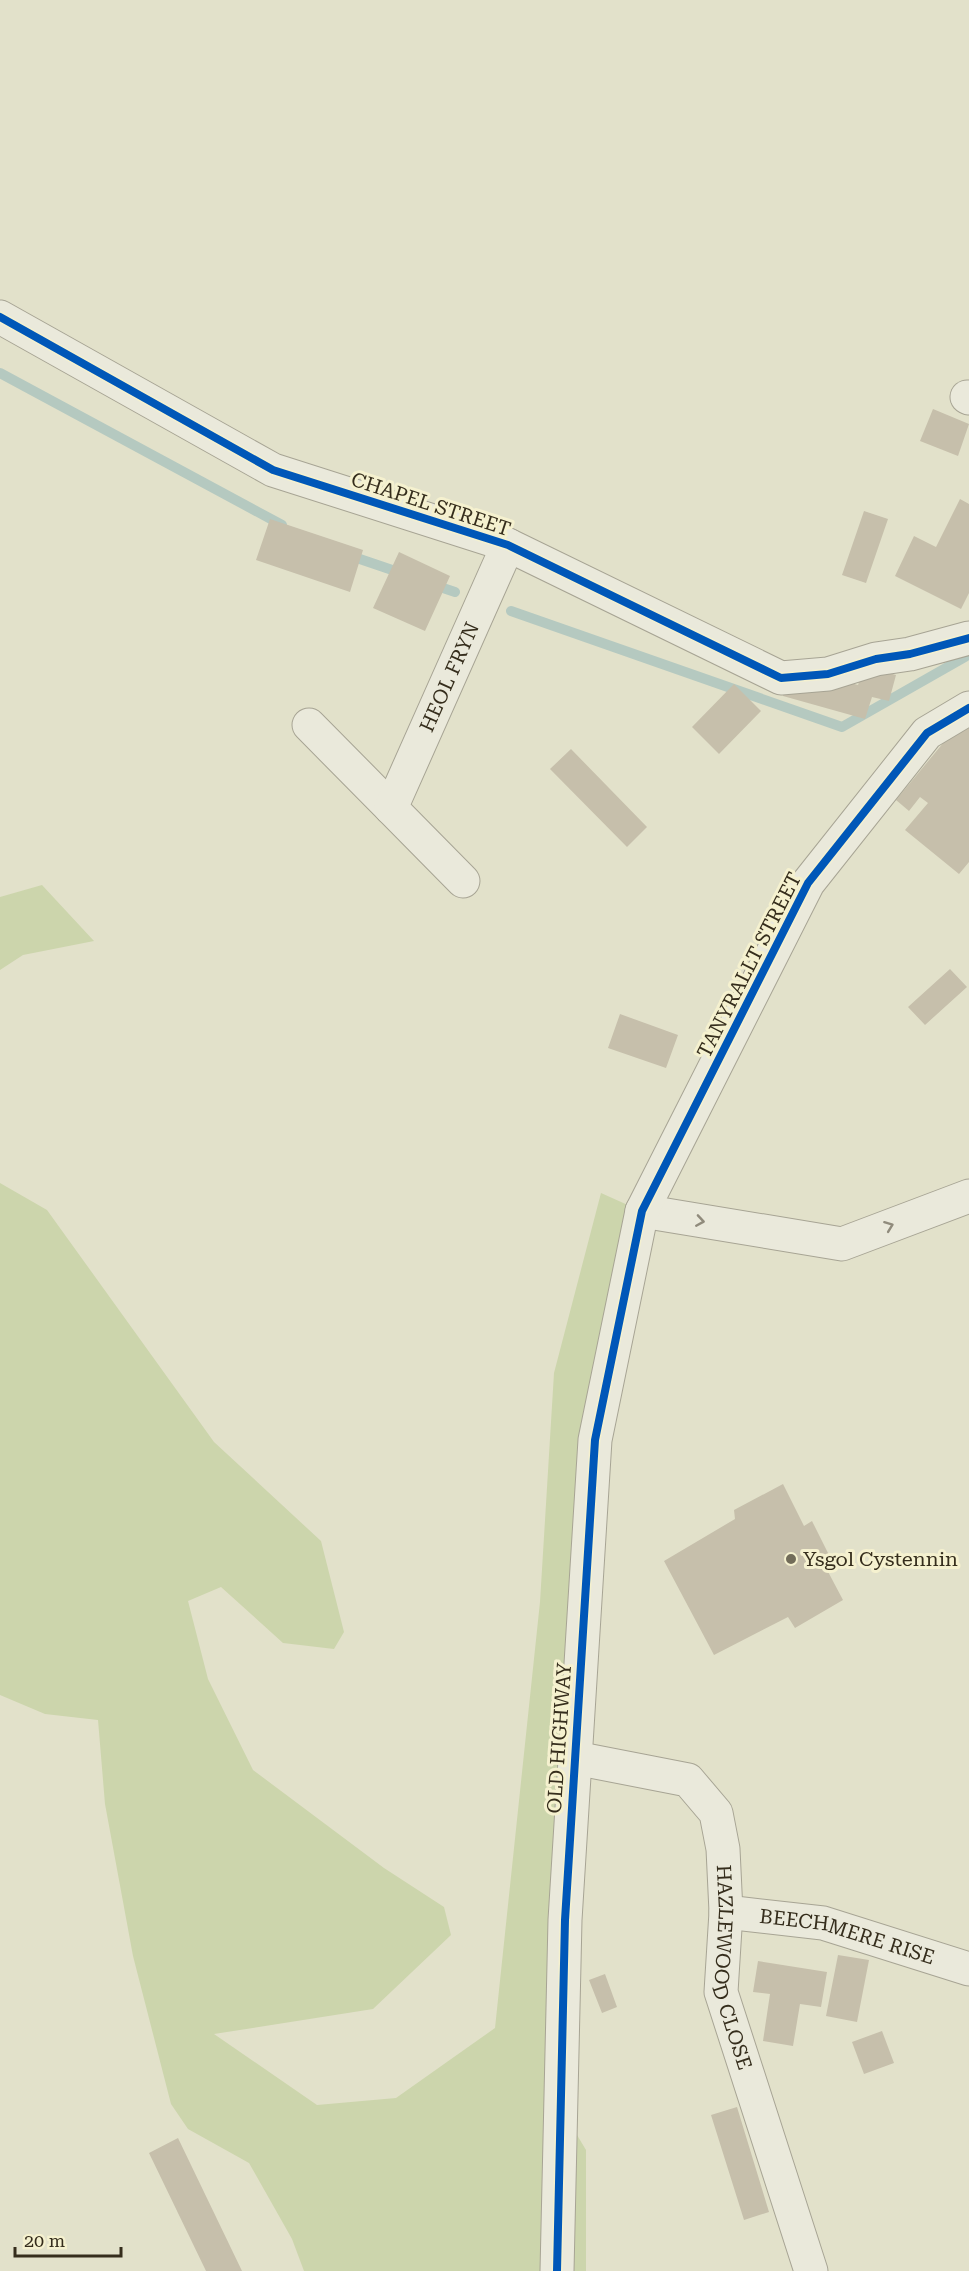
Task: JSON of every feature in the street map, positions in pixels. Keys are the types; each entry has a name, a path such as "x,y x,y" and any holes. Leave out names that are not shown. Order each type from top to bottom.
{"street":[{"name":"CHAPEL STREET","path":"0,317 273,470 508,545 781,678 828,674 876,659 910,654 969,638"},
{"name":"HEOL FRYN","path":"391,808 508,545"},
{"name":"TANYRALLT STREET","path":"642,1211 808,883 927,733 969,708"},
{"path":"309,725 463,880"},
{"path":"642,1211 842,1244 969,1196"},
{"name":"OLD HIGHWAY","path":"556,2271 564,1920 595,1440 642,1211"},
{"name":"HAZLEWOOD CLOSE","path":"575,1758 688,1780 716,1813 723,1849 726,1912 722,1992 811,2271"},
{"name":"BEECHMERE RISE","path":"726,1912 823,1923 969,1969"}],"green space":[{"path":"42,885 94,941 23,955 0,970 0,897"},
{"path":"0,1183 47,1210 214,1442 321,1541 344,1632 334,1649 283,1643 221,1587 188,1601 208,1679 253,1770 384,1868 444,1907 451,1935 373,2009 214,2034 317,2105 396,2098 495,2028 540,1602 554,1373 601,1193 630,1206 541,2271 304,2271 292,2239 249,2163 188,2129 171,2104 133,1956 105,1804 98,1720 45,1714 0,1695"},
{"path":"577,2135 586,2150 586,2271 573,2271"}],"building":[{"path":"933,409 969,424 958,456 920,441"},
{"path":"960,499 969,504 969,593 961,609 895,576 914,536 936,547"},
{"path":"864,511 888,519 866,583 842,575"},
{"path":"270,519 363,550 350,592 256,560"},
{"path":"399,552 450,576 425,631 373,608"},
{"path":"791,666 858,685 864,666 896,675 889,701 872,697 865,719 783,696"},
{"path":"734,684 761,711 719,754 692,727"},
{"path":"963,719 969,724 969,862 959,874 905,830 928,803 920,797 909,811 896,800"},
{"path":"571,749 647,827 627,847 550,769"},
{"path":"950,969 967,987 925,1025 908,1007"},
{"path":"620,1014 678,1035 666,1068 608,1048"},
{"path":"783,1484 804,1526 812,1521 833,1563 825,1566 843,1600 795,1628 788,1617 714,1655 664,1561 735,1519 734,1510"},
{"path":"838,1955 869,1960 857,2022 826,2016"},
{"path":"758,1961 827,1972 821,2007 800,2004 793,2046 763,2041 770,1994 753,1992"},
{"path":"605,1974 617,2007 602,2013 589,1980"},
{"path":"882,2031 894,2063 864,2074 852,2042"},
{"path":"737,2107 769,2212 744,2220 711,2115"},
{"path":"178,2138 242,2271 206,2271 149,2153"}],"waterway":[{"path":"0,373 282,525"},
{"path":"348,555 404,574"},
{"path":"431,584 455,592"},
{"path":"511,611 842,727 965,657"}],"cycle path":[{"path":"0,317 273,470 508,545 781,678 828,674 876,659 910,654 969,638"},
{"path":"557,2271 565,1920 595,1440 642,1211 808,883 927,733 969,708"}],"place":[{"name":"Ysgol Cystennin","path":"791,1559"}]}
